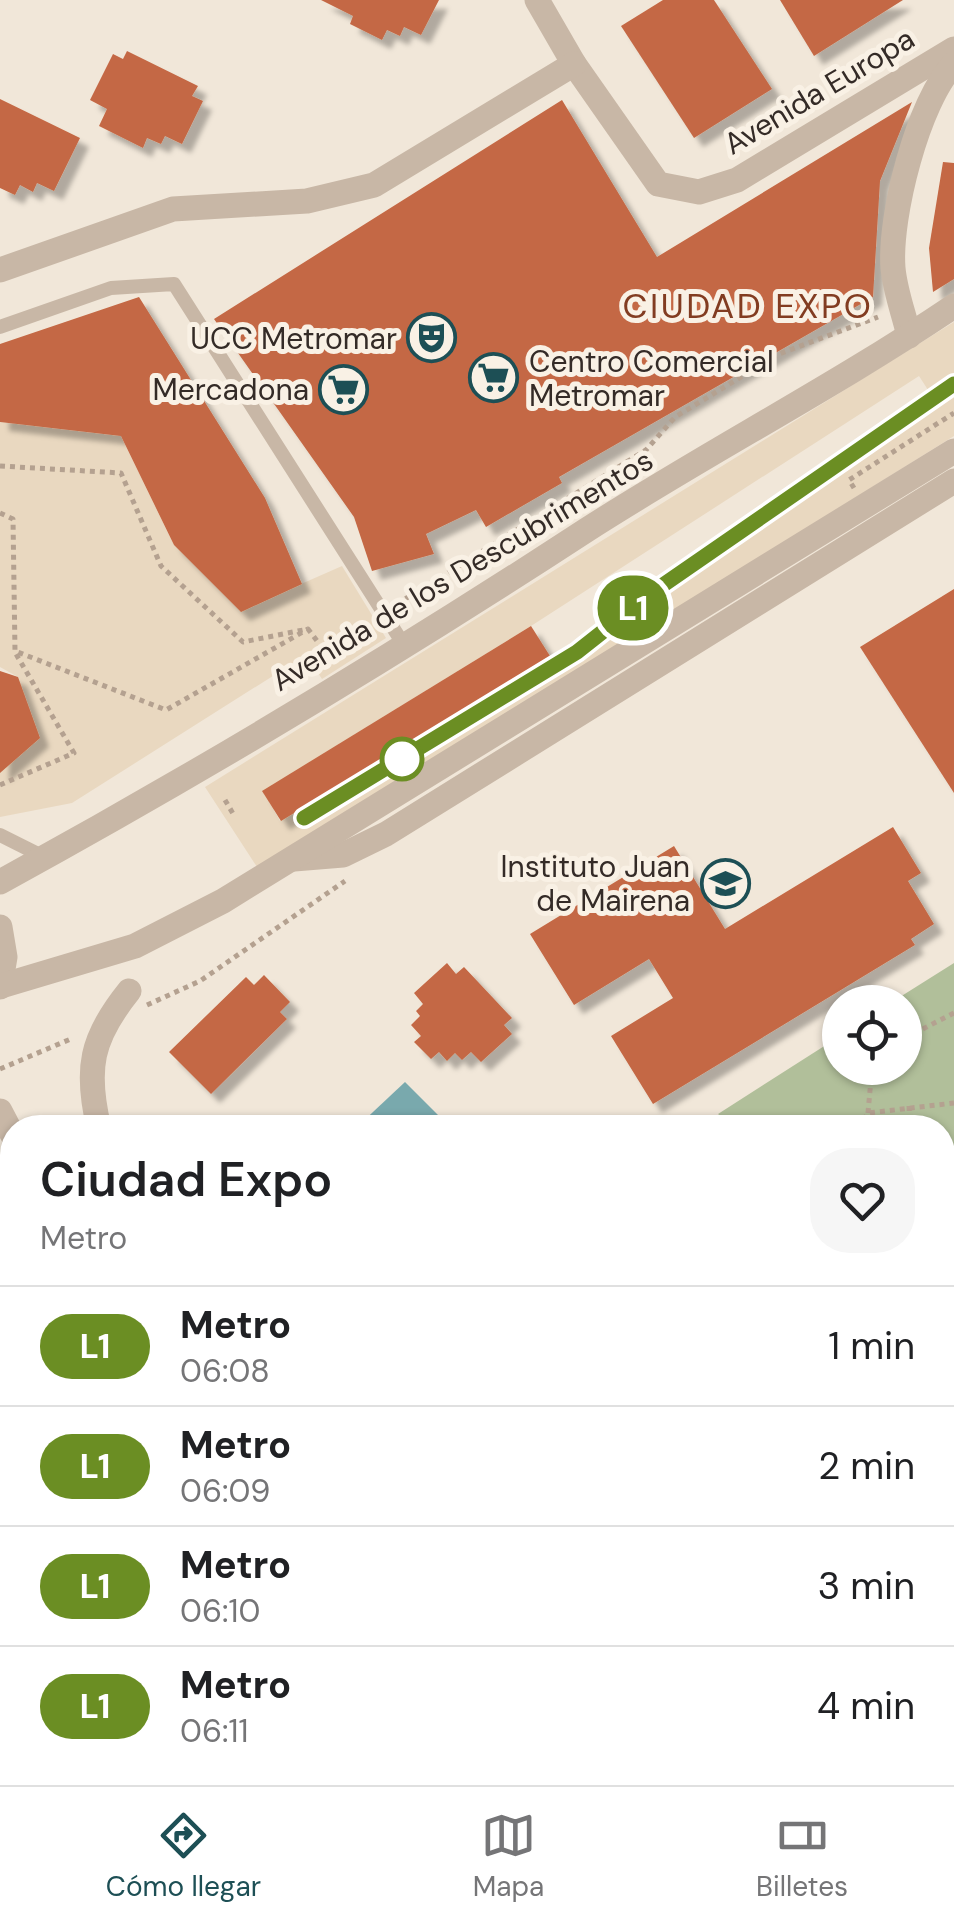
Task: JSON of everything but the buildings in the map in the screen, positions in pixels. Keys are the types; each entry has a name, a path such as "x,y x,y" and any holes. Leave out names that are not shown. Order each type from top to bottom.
{"street":[{"path":"0,270 173,209 307,202 374,185 574,64 537,0"},
{"name":"Avenida Europa","path":"574,64 658,184 699,192 736,180 954,48"},
{"path":"909,336 893,268 897,200 920,130 954,64"},
{"name":"Avenida de los Descubrimentos","path":"0,882 177,785 954,306"},
{"path":"0,928 5,957 0,987 135,946 294,858 954,451"},
{"path":"294,858 343,855 386,834 954,481"},
{"path":"97,1115 90,1090 100,1026 129,991"}],"lane":[{"path":"0,328 111,288 174,284 404,645"},
{"path":"0,835 45,858"}],"path":[{"path":"383,613 646,450 675,417 779,354 902,306"},
{"path":"0,466 121,473 161,566 243,642 308,629"},
{"path":"0,513 13,519 15,652 74,753 0,785"},
{"path":"15,652 166,710 308,629"},
{"path":"308,629 338,668"},
{"path":"224,800 235,817"},
{"path":"922,1029 954,1013"},
{"path":"870,1085 868,1113 954,1103"},
{"path":"908,1106 909,1115"}],"green space":[{"path":"954,963 954,1115 718,1114 822,1048 822,1085 922,1085 919,985"}],"shaded area":[{"path":"954,322 954,436 259,870 205,787","holes":["919,376 939,407 550,656 280,821 263,791 531,626"]},
{"path":"0,422 121,436 174,545 240,611 342,566 386,638 322,679 306,655 72,803 0,817 0,765 18,677 0,667"}],"water":[{"path":"405,1082 438,1115 370,1115"}],"metro line":[{"name":"L1","path":"304,818 577,652 653,592 954,384"}],"place":[{"name":"UCC Metromar","path":"432,338"},
{"name":"Centro Comercial Metromar","path":"494,378"},
{"name":"Mercadona","path":"344,389"},
{"name":"Instituto Juan de Mairena","path":"725,883"}],"district":[{"name":"CIUDAD EXPO","path":"748,306"}]}
